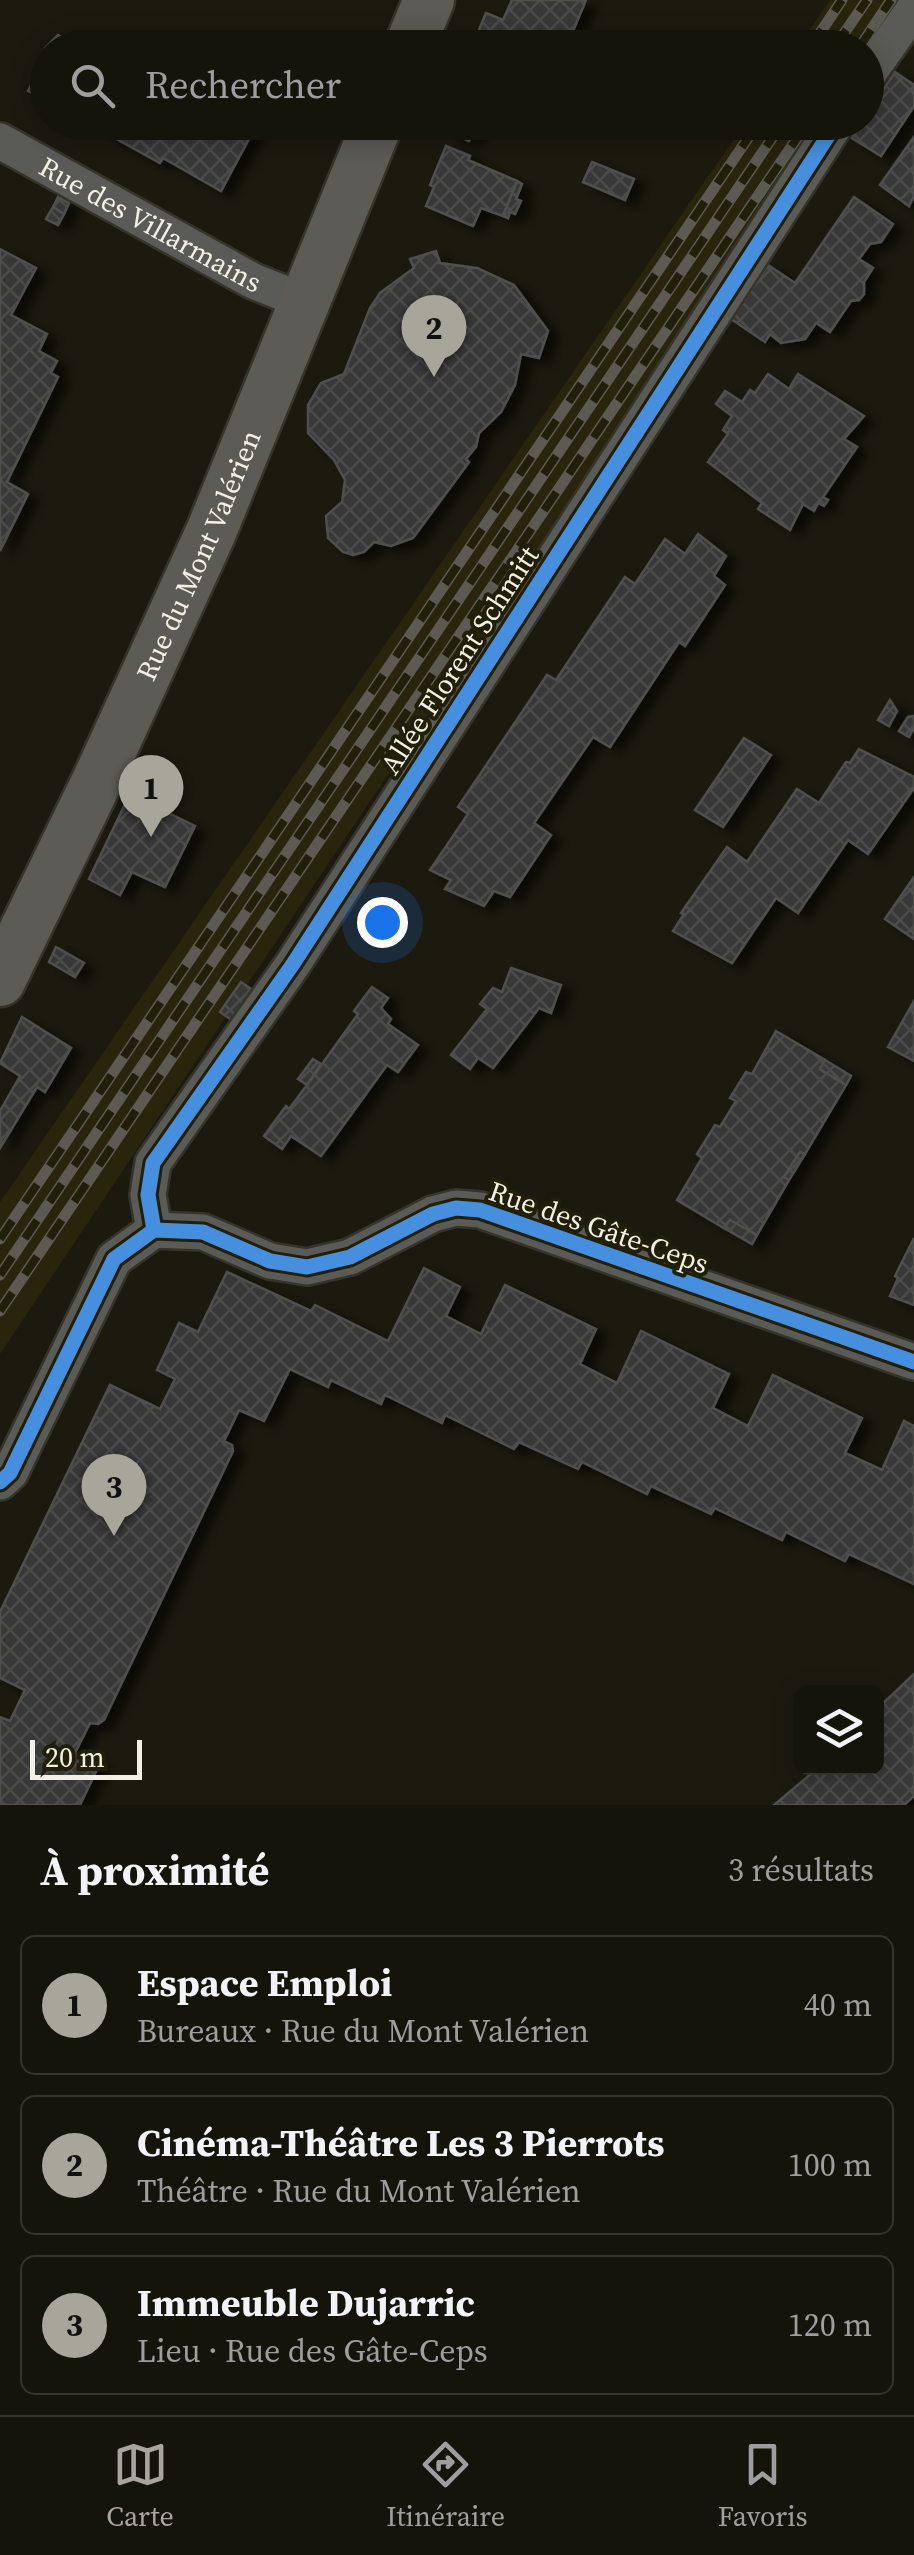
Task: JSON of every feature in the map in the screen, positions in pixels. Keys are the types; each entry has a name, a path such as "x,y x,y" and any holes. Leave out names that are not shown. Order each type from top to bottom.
{"main road":[{"path":"416,30 429,0"},
{"name":"Rue du Mont Valérien","path":"0,981 211,532 371,140"}],"street":[{"path":"884,52 914,9"},
{"name":"Allée Florent Schmitt","path":"154,1230 148,1195 153,1162 293,964 824,140"},
{"name":"Rue des Villarmains","path":"0,141 253,281 304,301"},
{"name":"Rue des Gâte-Ceps","path":"154,1230 202,1232 270,1261 307,1266 350,1257 434,1214 456,1208 480,1210 914,1362"},
{"path":"0,1482 10,1472 114,1259 154,1230"}],"shaded area":[{"path":"830,0 908,0 882,30 809,30"},
{"path":"733,140 813,140 0,1354 0,1202"}],"building":[{"path":"512,0 586,0 573,30 479,30 486,13 503,20"},
{"path":"895,72 914,85 914,106 881,156 855,140 884,140 884,89"},
{"path":"914,137 914,196 909,206 880,185"},
{"path":"118,140 248,140 221,191 163,158 160,163"},
{"path":"446,146 517,181 503,216 481,208 473,226 426,206"},
{"path":"592,162 634,179 625,200 583,182"},
{"path":"517,181 522,184 516,199 521,201 515,214 510,212 508,218 503,216"},
{"path":"58,197 69,203 64,214 53,207"},
{"path":"854,197 893,224 881,242 870,244 859,259 873,268 864,282 864,294 851,301 830,332 816,323 805,339 781,343 770,334 765,342 731,319 768,265 795,283"},
{"path":"53,207 64,214 58,225 46,219"},
{"path":"0,249 36,268 11,315 47,334 39,351 57,361 51,373 58,377 7,482 28,494 0,551"},
{"path":"436,251 440,263 477,268 514,285 548,331 539,358 521,354 515,385 501,412 479,433 476,447 466,459 469,462 413,538 391,546 374,542 364,552 353,555 343,552 328,538 326,516 342,502 345,480 334,460 308,433 308,405 321,383 344,374 370,308 380,293 414,268 410,259"},
{"path":"768,374 789,389 798,374 864,416 844,439 857,447 823,497 828,500 824,506 818,503 814,511 803,504 790,530 758,509 762,503 708,462 728,434 723,430 732,416 716,404 725,391 742,402 750,390 755,393"},
{"path":"698,534 726,556 714,576 725,585 685,646 679,642 610,747 593,737 534,823 551,835 510,897 494,891 484,906 445,889 451,880 430,870 468,814 458,807 547,675 556,680 625,577 635,584 665,539 685,554"},
{"path":"890,700 897,711 889,726 878,720"},
{"path":"914,716 909,737 899,731 908,717"},
{"path":"744,738 771,755 723,827 695,810"},
{"path":"859,749 914,777 914,788 868,854 848,840 798,913 776,898 732,963 673,931 684,914 681,913 727,847 747,862 797,789 819,803"},
{"path":"130,794 195,826 165,887 132,872 120,895 89,879"},
{"path":"914,877 914,939 885,919"},
{"path":"56,947 84,963 75,977 49,962"},
{"path":"511,968 561,985 551,1013 539,1008 493,1068 478,1058 470,1069 451,1055 487,1009 480,1004 493,988 502,992"},
{"path":"241,982 257,993 236,1023 220,1012"},
{"path":"372,987 388,998 381,1008 391,1019 388,1024 418,1045 398,1072 387,1065 321,1156 291,1136 282,1149 264,1136 307,1085 358,1014 354,1011"},
{"path":"914,1001 914,1061 888,1047"},
{"path":"22,1017 71,1048 45,1092 37,1087 0,1148 0,1111 20,1076 0,1063"},
{"path":"776,1031 825,1060 820,1069 846,1085 805,1154 800,1152 784,1177 789,1180 757,1235 730,1220 724,1228 677,1200 702,1158 697,1154 715,1125 720,1127 736,1101 730,1098 746,1072 752,1074"},
{"path":"313,1059 321,1064 307,1085 298,1079"},
{"path":"825,1060 851,1076 846,1085 820,1069"},
{"path":"800,1152 805,1154 789,1180 784,1177"},
{"path":"730,1220 757,1235 752,1244 724,1228"},
{"path":"914,1238 914,1305 890,1296 898,1278 895,1276"},
{"path":"424,1268 460,1287 446,1316 481,1334 505,1285 596,1329 580,1364 617,1383 641,1331 729,1374 713,1408 748,1426 773,1375 862,1418 845,1453 882,1470 904,1421 914,1426 914,1584 849,1554 845,1561 786,1532 782,1540 715,1508 711,1514 651,1486 647,1494 582,1462 578,1469 519,1442 514,1449 445,1415 442,1423 385,1395 381,1404 331,1380 328,1387 290,1369 264,1421 239,1410 224,1441 232,1445 233,1451 104,1720 90,1723 75,1753 99,1765 80,1805 0,1805 0,1717 10,1721 25,1690 0,1678 0,1612 110,1385 160,1409 175,1379 157,1370 179,1323 198,1332 227,1272 311,1311 315,1305 388,1341"},
{"path":"914,1674 914,1796 904,1805 774,1805 810,1775 884,1775 884,1702"}],"railway":[{"path":"822,30 842,0"},
{"path":"846,30 867,0"},
{"path":"871,30 891,0"},
{"path":"0,1239 747,140"},
{"path":"0,1275 771,140"},
{"path":"0,1311 796,140"}],"cycle path":[{"path":"154,1230 148,1195 153,1163 293,964 825,140"},
{"path":"0,1482 10,1473 114,1259 154,1230 203,1232 270,1261 307,1267 350,1257 433,1214 456,1208 480,1210 914,1362"}],"place":[{"name":"Cinéma-Théâtre Les 3 Pierrots","path":"434,377"},
{"name":"Espace Emploi","path":"151,837"},
{"name":"Immeuble Dujarric","path":"114,1536"}]}
